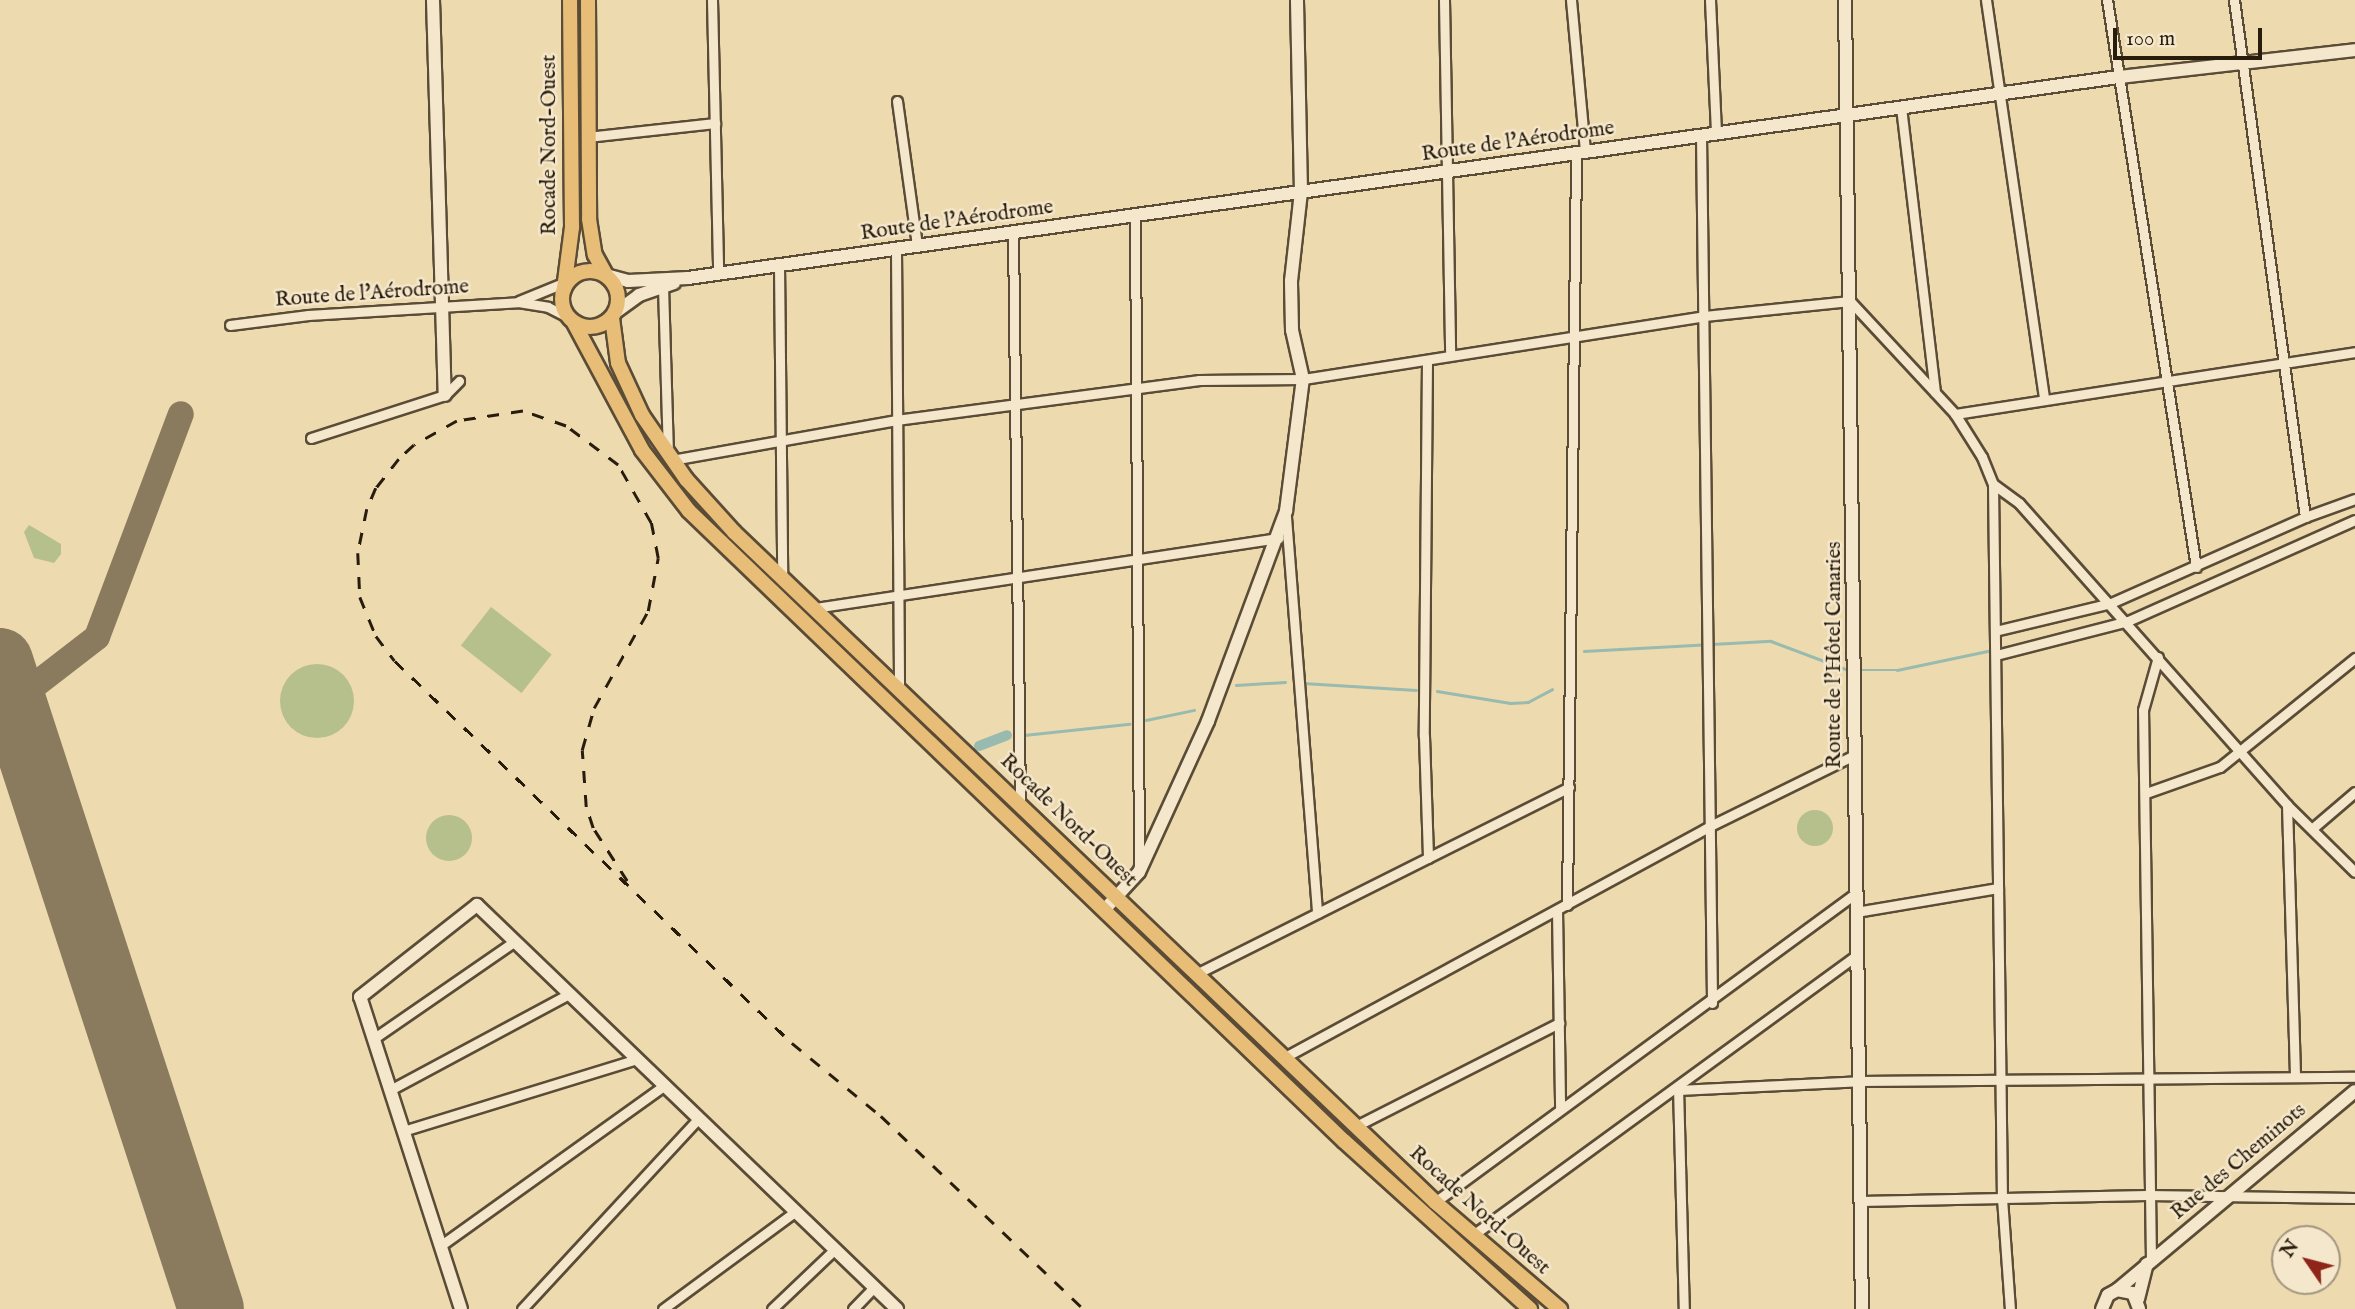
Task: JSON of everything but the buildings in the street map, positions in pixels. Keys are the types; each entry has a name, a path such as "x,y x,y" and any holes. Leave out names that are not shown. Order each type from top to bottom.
{"main road":[{"name":"Rocade Nord-Ouest","path":"567,283 572,227 572,0"},
{"name":"Rocade Nord-Ouest","path":"587,0 590,234 606,275"},
{"path":"589,271 606,275 617,289 614,315 597,327 571,320 562,300 567,283 589,271"},
{"name":"Rocade Nord-Ouest","path":"614,315 622,375 670,457 715,512 1435,1202 1560,1309"},
{"name":"Rocade Nord-Ouest","path":"571,320 642,450 689,511 1345,1141 1530,1309"}],"street":[{"path":"433,0 445,395"},
{"path":"712,0 718,274"},
{"path":"1105,909 1139,872 1231,666 1279,538 1286,511 1303,379 1292,330 1291,281 1301,192 1297,0"},
{"path":"1444,0 1450,355"},
{"path":"1567,905 1575,339 1581,152 1571,0"},
{"path":"1710,0 1716,133"},
{"name":"Route de l'Hôtel Canaries","path":"1845,0 1861,1309"},
{"path":"1986,0 2044,398"},
{"path":"2107,0 2196,567"},
{"path":"2234,0 2281,363 2305,517"},
{"name":"Route de l'Aérodrome","path":"606,275 628,281 688,278 2119,77 2355,50"},
{"path":"897,101 917,246"},
{"path":"1901,107 1935,392"},
{"path":"587,137 715,123"},
{"path":"1701,135 1712,1003"},
{"path":"1135,215 1139,872"},
{"path":"1013,232 1020,803"},
{"path":"897,248 899,688"},
{"path":"779,265 782,576"},
{"name":"Route de l'Aérodrome","path":"614,315 639,295 688,278"},
{"name":"Route de l'Aérodrome","path":"518,302 567,283"},
{"path":"663,286 670,457 896,420 1014,407 1135,388 1241,376 1303,379 1427,361 1450,355 1575,339 1704,316 1850,301 1955,414 1982,457 1993,484 2002,1198 2010,1309"},
{"name":"Route de l'Aérodrome","path":"230,325 308,315 429,306 443,309 518,302 548,307 571,320"},
{"path":"1955,414 2044,398 2355,352"},
{"path":"1427,361 1424,736 1428,858"},
{"path":"311,438 445,395 458,381"},
{"path":"1993,484 2019,503 2128,621 2287,805 2314,827 2355,872"},
{"path":"1995,631 2111,603 2305,517 2355,499"},
{"path":"1286,511 1317,913"},
{"path":"1996,655 2128,621 2355,520"},
{"path":"815,608 1137,562 1279,538"},
{"path":"2117,1290 2141,1305 2149,1262 2143,710 2158,657"},
{"path":"2146,793 2194,779 2239,751 2355,658"},
{"path":"1285,1058 1710,826 1854,755"},
{"path":"1198,972 1569,788"},
{"path":"2314,827 2355,792"},
{"path":"2287,805 2295,1076"},
{"path":"1856,912 1998,888"},
{"path":"1435,1202 1560,1107 1712,1003 1856,893"},
{"path":"461,1309 360,998 477,905 897,1309"},
{"path":"1557,910 1560,1107"},
{"path":"373,1039 515,941"},
{"path":"1473,1235 1857,955"},
{"path":"390,1090 569,994"},
{"path":"1356,1126 1559,1023"},
{"path":"403,1131 638,1059"},
{"path":"1678,1087 1859,1081 2355,1077"},
{"path":"440,1246 665,1086"},
{"path":"1678,1087 1684,1309"},
{"name":"Rue des Cheminots","path":"2093,1309 2103,1304 2226,1196 2355,1091"},
{"path":"522,1309 699,1118"},
{"path":"1860,1201 2147,1195 2355,1198"},
{"path":"663,1309 796,1211"},
{"path":"772,1309 835,1248"},
{"path":"853,1309 874,1287"}],"green space":[{"path":"29,525 61,544 61,554 54,563 34,558 24,532"},
{"path":"491,607 552,654 522,693 461,646"},
{"path":"310,664 324,664 338,670 348,680 354,701 348,722 338,732 324,738 310,738 296,732 286,722 280,708 280,694 286,680 296,670"},
{"path":"1815,810 1827,816 1833,828 1827,840 1815,846 1803,840 1797,828 1803,816"},
{"path":"449,815 465,822 472,838 465,854 449,861 433,854 426,838 433,822"}],"waterway":[{"path":"2227,572 2355,515"},
{"path":"1584,651 1771,641 1848,670"},
{"path":"1858,670 1897,670 2020,644"},
{"path":"1236,685 1285,682"},
{"path":"1303,683 1416,690"},
{"path":"1437,691 1510,703 1528,702 1552,689"},
{"path":"1146,720 1194,710"},
{"path":"1024,735 1129,724"},
{"path":"979,746 1007,735"}],"taxiway":[{"path":"13,702 97,637 181,414"}],"runway":[{"path":"0,661 211,1309"}],"railway":[{"path":"627,881 593,828 586,807 582,750 594,708 648,611 658,558 651,523 618,465 566,426 523,411 457,421 414,445 399,459 376,488 367,509 358,553 360,597 376,636 395,661 792,1043 881,1116 1084,1309"}]}
